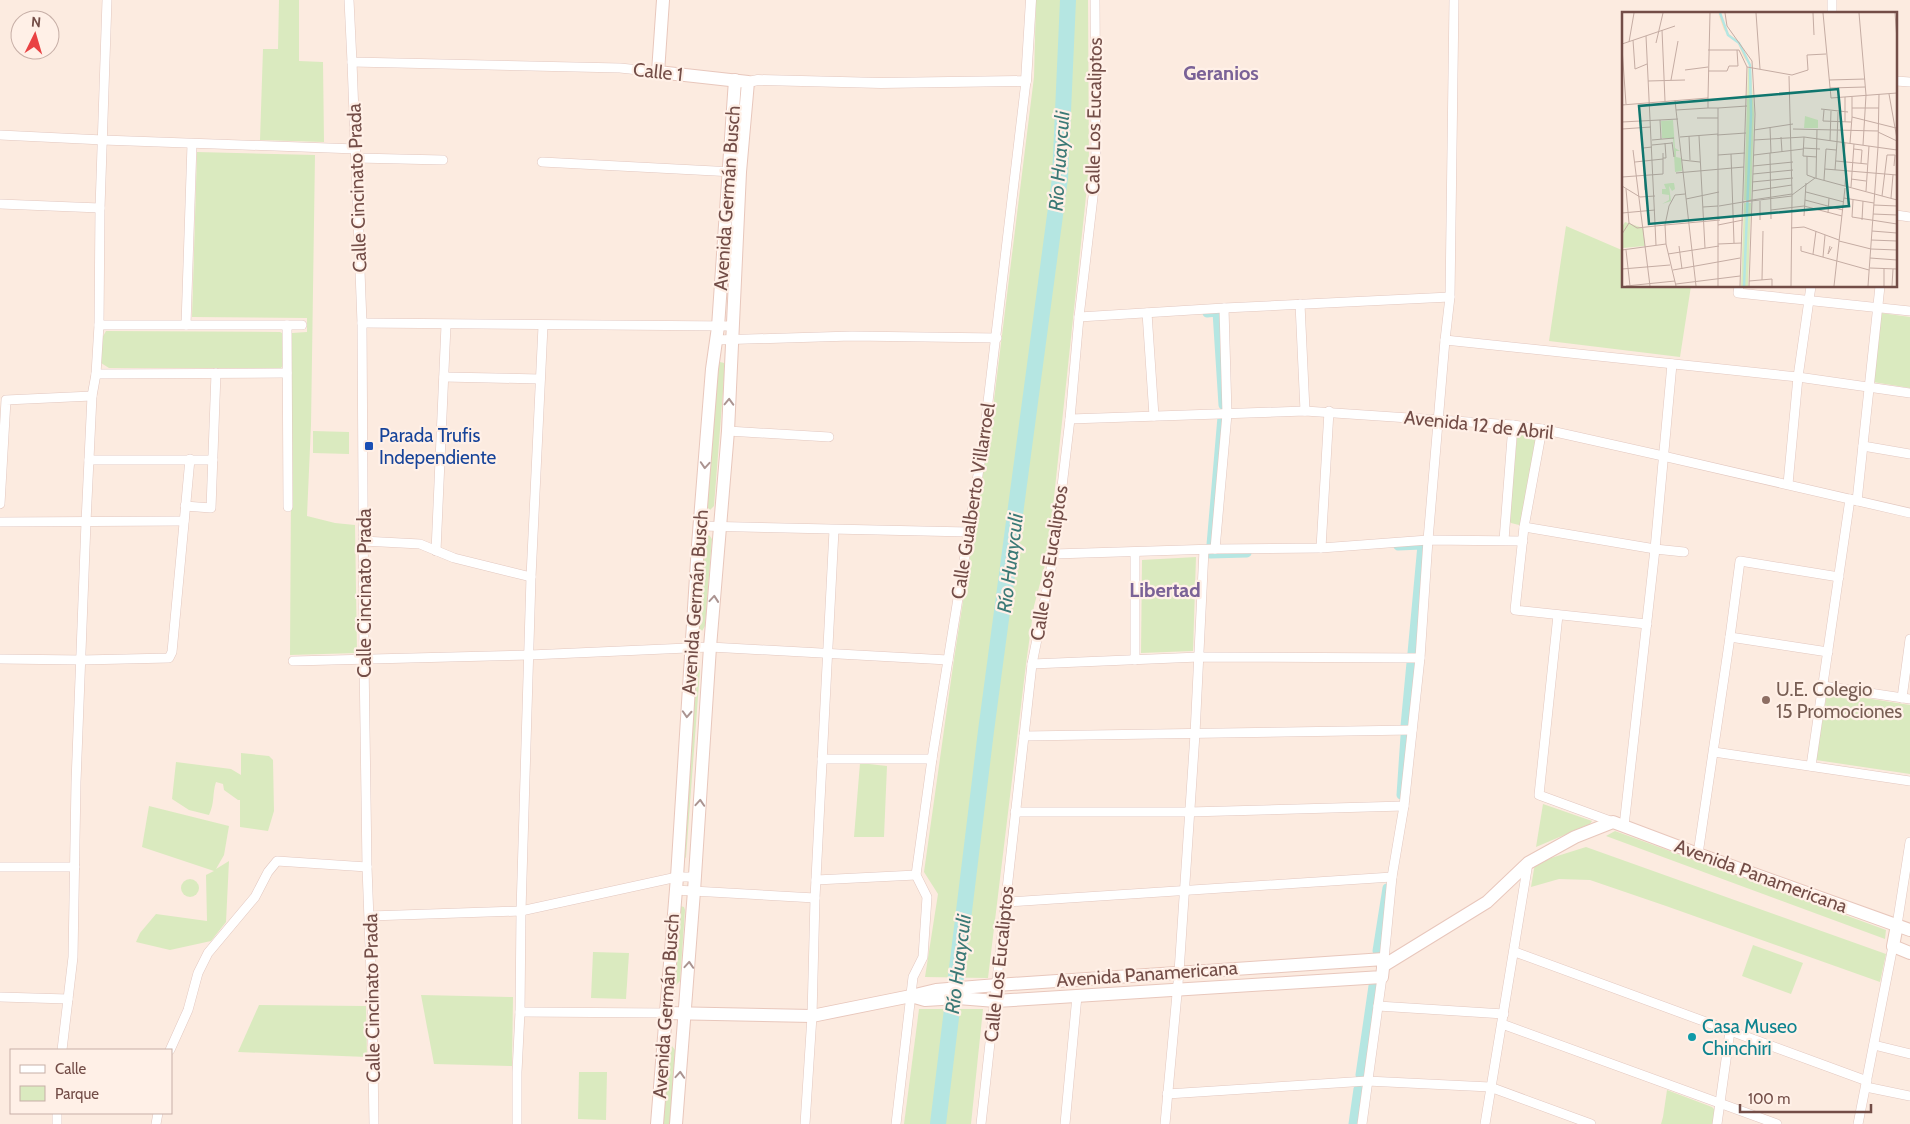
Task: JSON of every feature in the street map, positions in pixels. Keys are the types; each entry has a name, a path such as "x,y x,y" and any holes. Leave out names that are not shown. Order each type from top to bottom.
{"main road":[{"path":"658,72 663,0"},
{"name":"Calle 1","path":"658,72 748,82"},
{"name":"Avenida Germán Busch","path":"676,1124 710,648 728,431 732,332 735,80"},
{"name":"Avenida Germán Busch","path":"657,1124 676,884 712,369 734,172 748,82"},
{"name":"Avenida Panamericana","path":"666,1013 812,1016 911,996 958,994 996,1001 1177,990 1383,967 1487,902 1528,863 1575,837 1618,824 1910,930"},
{"path":"1897,925 1893,946 1910,953"},
{"name":"Avenida Panamericana","path":"958,994 997,985 1179,972 1383,967"}],"street":[{"path":"62,1049 73,957 86,522 92,396 96,374 99,325 100,208 107,0"},
{"path":"349,0 352,62"},
{"name":"Calle Gualberto Villarroel","path":"916,875 932,759 983,444 997,338 1026,81 1031,0"},
{"name":"Calle Los Eucaliptos","path":"981,1124 1032,664 1054,554 1096,172 1095,0"},
{"path":"1362,1124 1383,967 1392,878 1404,806 1420,658 1438,419 1450,297 1454,0"},
{"name":"Calle 1","path":"352,62 620,68 658,72"},
{"name":"Calle Cincinato Prada","path":"352,62 362,324 367,867 370,916 374,1124"},
{"name":"Calle 1","path":"748,82 758,80 881,83 1026,81"},
{"path":"0,135 192,144 443,160"},
{"path":"186,325 192,144"},
{"path":"542,162 734,172"},
{"path":"0,204 100,208"},
{"path":"1739,288 1738,293 1910,311"},
{"path":"1788,484 1798,377 1811,288"},
{"path":"1811,766 1839,577 1863,446 1880,288"},
{"path":"1079,317 1450,297"},
{"path":"1300,304 1305,411"},
{"path":"1215,549 1227,414 1224,308"},
{"path":"1147,312 1154,416"},
{"path":"99,325 302,324"},
{"path":"362,324 543,326 717,333 997,338"},
{"path":"287,325 288,507"},
{"path":"436,551 446,325"},
{"path":"517,1124 531,577 543,326"},
{"path":"1445,340 1798,377 1910,393"},
{"path":"1618,824 1655,549 1672,364"},
{"path":"185,506 211,508 216,373"},
{"path":"96,374 287,373"},
{"path":"444,377 540,380"},
{"path":"0,504 6,400 92,396"},
{"path":"1321,548 1329,411"},
{"name":"Avenida 12 de Abril","path":"1070,419 1329,411 1513,425 1542,429 1910,513"},
{"path":"1504,540 1513,425"},
{"path":"1542,429 1524,526 1515,610 1646,624"},
{"path":"728,431 828,437"},
{"path":"1863,446 1910,454"},
{"path":"0,659 169,658 172,652 190,459"},
{"path":"89,460 213,460"},
{"path":"0,522 184,520"},
{"path":"700,526 969,532"},
{"path":"1524,526 1655,549 1684,552"},
{"path":"805,1124 812,1016 815,898 834,530"},
{"path":"1054,554 1321,548 1428,540 1523,541"},
{"path":"363,541 420,544 454,558 531,577"},
{"path":"1164,1124 1179,972 1195,734 1204,550"},
{"path":"1135,552 1135,660"},
{"path":"1698,854 1740,561 1839,577"},
{"name":"Avenida Panamericana","path":"1558,615 1539,795 1618,824"},
{"path":"1730,637 1828,652"},
{"path":"1823,686 1906,699 1910,639"},
{"path":"293,661 530,655 691,648 948,660"},
{"path":"1032,664 1199,657 1420,658"},
{"path":"1024,736 1412,730"},
{"path":"1714,752 1910,781"},
{"path":"822,759 932,759"},
{"path":"1015,812 1189,812 1404,806"},
{"path":"1897,925 1910,842"},
{"path":"170,1049 188,1010 198,973 208,953 255,897 268,872 277,861 367,867"},
{"path":"1485,1124 1515,952 1528,863"},
{"path":"0,867 75,867"},
{"path":"816,880 916,875 927,897 923,957 913,977 896,1124"},
{"path":"370,916 521,911 676,884 695,877"},
{"path":"1007,902 1392,878"},
{"path":"676,884 694,891 815,898"},
{"path":"1858,1124 1893,946"},
{"path":"1515,952 1730,1031 1866,1084 1910,1096"},
{"path":"1065,1124 1077,996"},
{"path":"0,997 68,999"},
{"path":"1378,1006 1503,1019 1720,1104 1777,1124"},
{"name":"Avenida Panamericana","path":"520,1012 666,1013"},
{"path":"1717,1124 1730,1031"},
{"path":"1874,1046 1910,1054"},
{"path":"1167,1094 1367,1081 1490,1087 1591,1124"}],"green space":[{"path":"279,0 299,0 299,61 323,62 324,142 260,140 263,49 278,49"},
{"path":"1036,0 1088,0 1089,168 1048,554 1034,606 988,978 925,977 938,894 924,872 954,659 992,416 1034,77"},
{"path":"197,152 315,155 311,425 307,516 335,523 355,525 357,653 290,655 292,333 307,332 307,318 192,317"},
{"path":"1566,226 1622,250 1622,288 1691,288 1680,357 1549,341"},
{"path":"1881,313 1910,317 1910,388 1873,382"},
{"path":"106,331 280,332 284,334 284,364 281,368 109,368 101,363 101,340"},
{"path":"720,362 724,363 725,366 714,506 710,510 707,507 718,365"},
{"path":"313,431 349,432 349,454 313,453"},
{"path":"1518,435 1534,436 1536,439 1521,524 1519,525 1509,521"},
{"path":"709,535 712,539 705,626 702,631 698,628 705,539"},
{"path":"1196,557 1193,651 1141,653 1142,560"},
{"path":"696,666 700,670 686,857 684,860"},
{"path":"1827,692 1910,705 1910,774 1816,760"},
{"path":"241,753 269,756 273,760 274,811 268,831 240,827 240,800 224,790 223,784 216,782 209,815 189,810 172,799 176,762 231,769 241,775"},
{"path":"860,763 887,766 884,837 854,837"},
{"path":"1543,804 1592,821 1590,824 1536,847"},
{"path":"149,806 229,826 224,855 216,869 229,861 226,922 211,941 170,950 136,942 140,933 156,914 207,921 206,875 214,871 142,847"},
{"path":"1615,831 1886,930 1885,939 1606,836"},
{"path":"1586,847 1886,954 1880,982 1590,880 1559,879 1531,887 1535,863"},
{"path":"186,879 194,879 199,884 197,895 186,897 181,892 181,884"},
{"path":"680,906 684,907 685,910 680,981 676,985 675,984"},
{"path":"1753,945 1803,963 1791,994 1742,976"},
{"path":"593,952 629,953 626,999 591,998"},
{"path":"421,995 513,997 512,1066 434,1064"},
{"path":"259,1005 366,1006 367,1057 238,1052"},
{"path":"919,1009 983,1009 971,1124 904,1124"},
{"path":"672,1046 675,1050 671,1124 663,1124 669,1048"},
{"path":"579,1072 607,1072 606,1120 578,1119"},
{"path":"1667,1090 1712,1107 1715,1110 1713,1124 1661,1124"}],"waterway":[{"name":"Río Huayculi","path":"938,1124 986,731 1060,178 1068,0"},
{"path":"1207,313 1217,312 1223,405"},
{"path":"1211,545 1222,417"},
{"path":"1398,546 1422,545 1412,653"},
{"path":"1210,554 1247,553"},
{"path":"1405,726 1411,663"},
{"path":"1401,795 1405,736"},
{"path":"1377,951 1387,888"},
{"path":"1360,1075 1373,986"},
{"path":"1353,1124 1358,1089"}],"place":[{"name":"Parada Trufis Independiente","path":"369,446"},
{"name":"U.E. Colegio 15 Promociones","path":"1766,700"},
{"name":"Casa Museo Chinchiri","path":"1692,1037"}],"district":[{"name":"Geranios","path":"1221,73"},
{"name":"Libertad","path":"1165,590"}]}
